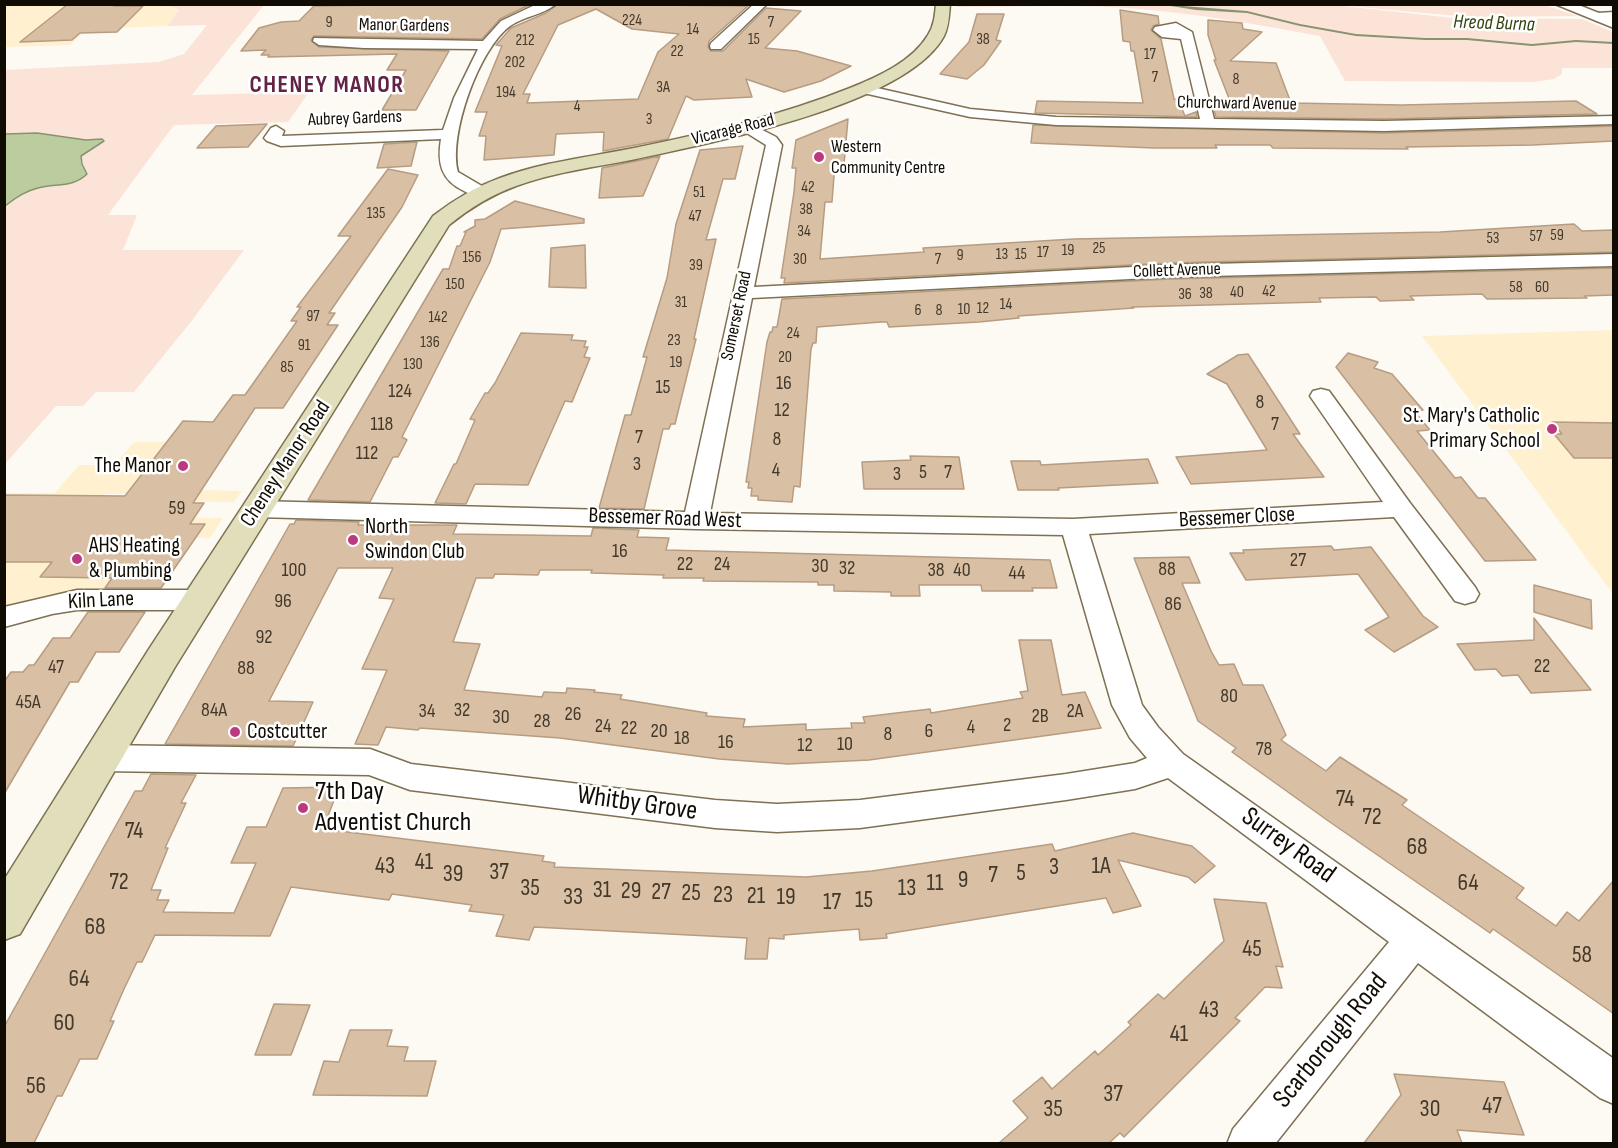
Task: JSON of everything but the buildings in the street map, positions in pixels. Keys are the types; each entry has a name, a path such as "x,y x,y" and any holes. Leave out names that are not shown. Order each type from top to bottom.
{"main road":[{"name":"Vicarage Road","path":"481,193 542,173 747,127 798,113 864,88 888,77 922,52 937,33 943,4"},
{"name":"Cheney Manor Road","path":"4,920 198,600 436,227 448,215 481,193"}],"street":[{"path":"481,193 457,180 448,168 450,134 457,105 488,45 501,26 550,4"},
{"path":"716,46 761,4"},
{"path":"1562,4 1614,24"},
{"path":"497,10 495,20 501,26"},
{"path":"1597,17 1614,16"},
{"path":"1187,36 1209,123"},
{"name":"Manor Gardens","path":"319,41 364,44 488,45"},
{"name":"Churchward Avenue","path":"864,88 941,108 998,117 1066,121 1384,126 1614,120"},
{"name":"Somerset Road","path":"696,521 774,145 771,140 747,127"},
{"name":"Aubrey Gardens","path":"276,131 272,138 281,141 450,134"},
{"name":"Collett Avenue","path":"742,293 1160,272 1614,261"},
{"path":"1321,396 1465,594"},
{"name":"Bessemer Close","path":"1073,527 1401,508"},
{"name":"Bessemer Road West","path":"257,509 696,521 1073,527"},
{"name":"Surrey Road","path":"1073,527 1086,563 1127,705 1144,735 1172,763 1614,1084"},
{"name":"Kiln Lane","path":"4,617 77,600 198,600"},
{"name":"Whitby Grove","path":"101,758 363,762 410,777 715,814 777,818 860,814 1066,788 1135,776 1172,763"},
{"name":"Scarborough Road","path":"1248,1143 1414,939"}],"shaded area":[{"path":"141,4 172,7 179,11 167,26 88,29 70,45 5,47 4,5"},
{"path":"1325,4 1453,18 1582,19 1613,32 1613,68 1562,68 1562,74 1554,79 1534,82 1345,81 1320,36 1208,17 1117,7 957,7 957,5"},
{"path":"140,5 264,5 192,95 309,92 288,122 174,125 108,215 137,215 123,250 244,250 190,323 134,392 96,392 83,406 56,406 5,464 5,206 35,188 68,184 84,167 81,156 101,144 96,139 86,140 57,135 5,134 5,70 159,62 184,54 207,25 167,26 179,10 172,7"},
{"path":"1338,5 1544,5 1578,16 1468,17"},
{"path":"37,133 104,141 81,156 87,174 82,178 70,183 33,189 5,206 5,134"},
{"name":"St. Mary's Catholic Primary School","path":"1613,330 1613,594 1422,336"},
{"path":"183,421 245,422 202,490 242,491 234,502 155,501 158,494 105,494 75,532 150,517 223,518 210,538 116,536 143,541 109,589 90,590 5,607 5,493 55,493 79,465 114,465 134,442 167,442"}],"waterway":[{"name":"Hreod Burna","path":"1160,4 1247,12 1356,35 1467,39 1532,45 1576,41 1614,43"}],"place":[{"name":"Western Community Centre","path":"819,157"},
{"name":"St. Mary's Catholic Primary School","path":"1552,429"},
{"name":"The Manor","path":"183,466"},
{"name":"North Swindon Club","path":"353,540"},
{"name":"AHS Heating & Plumbing","path":"77,559"},
{"name":"Costcutter","path":"235,732"},
{"name":"7th Day Adventist Church","path":"303,808"}],"district":[{"name":"CHENEY MANOR","path":"327,86"}]}
